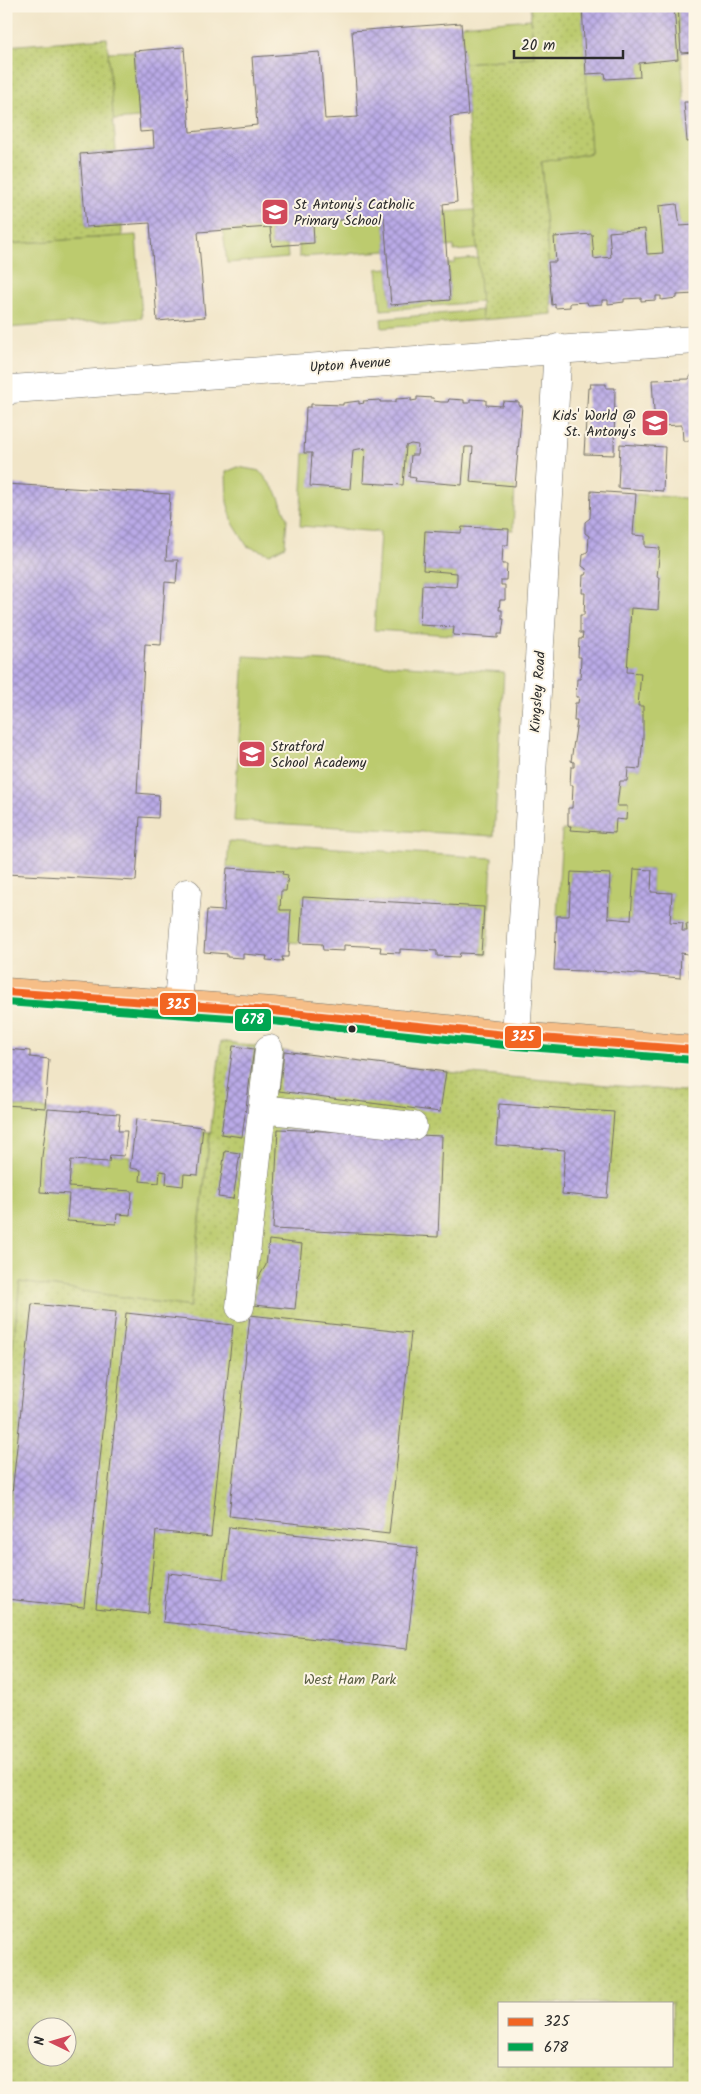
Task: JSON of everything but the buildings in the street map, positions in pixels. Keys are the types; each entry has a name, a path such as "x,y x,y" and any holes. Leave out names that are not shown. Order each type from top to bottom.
{"main road":[{"path":"6,992 273,1010 516,1036 695,1050"}],"street":[{"name":"Upton Avenue","path":"6,392 12,389 558,348 695,340"},
{"name":"Kingsley Road","path":"516,1036 558,348"},
{"path":"178,1004 187,893"},
{"path":"240,1307 269,1049"},
{"path":"262,1109 413,1126"}],"green space":[{"path":"530,6 582,6 591,153 541,162 552,314 482,320 464,63 534,57"},
{"path":"674,6 678,6 687,141 695,141 695,225 680,226 677,204 659,206 663,253 647,254 645,229 609,232 611,257 594,259 592,234 554,237 556,262 548,262 541,162 591,153 586,74 605,73 606,79 640,77 639,63"},
{"path":"531,19 534,57 464,63 461,25"},
{"path":"107,38 116,151 80,154 86,227 122,225 122,236 6,244 6,46"},
{"path":"134,51 139,118 113,120 108,52"},
{"path":"474,210 477,249 454,251 454,246 446,247 444,212"},
{"path":"384,217 387,251 299,257 299,244 313,222"},
{"path":"270,227 272,246 287,245 288,258 227,263 223,230"},
{"path":"136,235 142,318 6,328 6,244"},
{"path":"478,258 481,302 381,310 377,269 388,268 391,305 450,300 448,264 455,263 455,260"},
{"path":"482,310 482,320 382,328 381,319"},
{"path":"411,444 418,445 417,455 411,455 409,477 416,478 416,481 462,485 465,447 473,447 470,482 515,486 513,530 462,527 461,533 425,531 423,570 457,573 456,587 422,585 420,624 454,627 453,635 374,630 380,532 300,526 304,453 312,453 311,486 350,489 353,450 365,448 363,483 403,485 406,446"},
{"path":"238,467 260,471 277,493 287,518 285,546 270,554 247,546 233,523 227,502 226,472"},
{"path":"636,494 695,499 695,925 686,924 687,931 682,931 682,923 670,922 672,893 651,892 652,870 634,869 631,920 608,918 610,875 571,872 569,916 557,916 562,830 615,833 616,819 627,807 617,806 620,781 627,781 628,768 640,769 643,706 638,706 640,674 627,672 631,608 658,609 660,578 657,577 660,548 645,547 645,536 633,535"},
{"path":"244,656 504,672 494,836 234,821"},
{"path":"229,841 492,858 487,955 481,954 483,907 303,897 300,943 289,942 290,910 280,910 281,891 286,891 288,875 282,874 283,871 227,868"},
{"name":"West Ham Park","path":"221,1041 446,1072 695,1092 695,2088 6,2088 6,1407 20,1282 190,1307"},
{"path":"6,1105 48,1109 40,1192 69,1194 67,1221 116,1224 117,1214 130,1215 131,1191 69,1187 71,1160 109,1162 110,1155 131,1157 130,1168 141,1170 158,1183 160,1171 167,1172 166,1184 183,1185 184,1174 198,1175 203,1131 210,1132 190,1307 20,1282 6,1407"}],"transit line":[{"name":"325","path":"6,992 273,1011 516,1036 695,1050"},
{"name":"678","path":"6,1002 272,1021 515,1046 694,1060"}],"place":[{"name":"St Antony's Catholic Primary School","path":"275,212"},
{"name":"Kids' World @ St. Antony's","path":"655,423"},
{"name":"Stratford School Academy","path":"252,754"}]}
